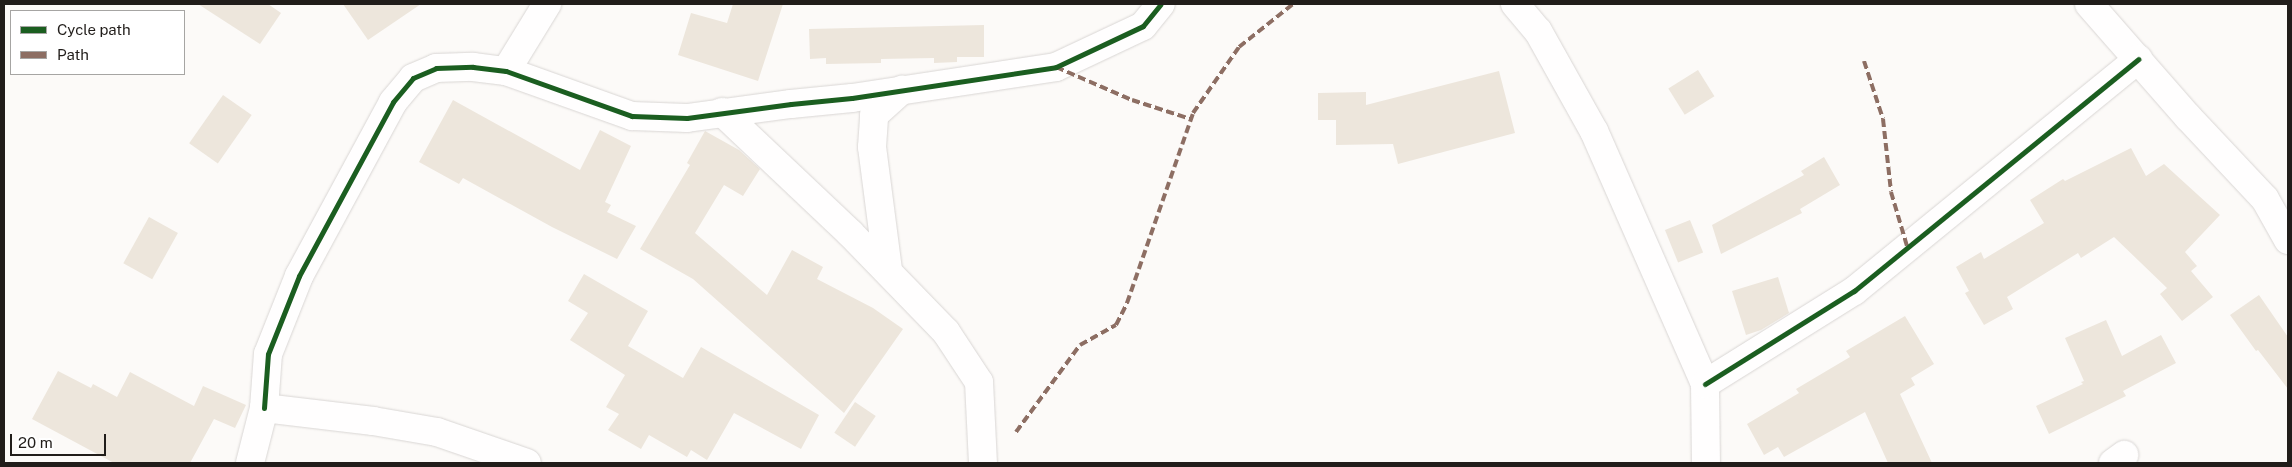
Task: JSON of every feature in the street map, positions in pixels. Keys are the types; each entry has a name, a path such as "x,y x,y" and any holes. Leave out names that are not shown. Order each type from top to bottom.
{"street":[{"path":"506,71 547,4"},
{"path":"250,463 264,408 268,354 299,276 393,102 413,78 436,68 473,67 506,71 632,116 687,118 722,112 852,98 1056,67 1143,26 1161,4"},
{"path":"1515,4 1538,31 1594,131 1705,384 1706,463"},
{"path":"2090,4 2265,199 2288,240"},
{"path":"1705,384 1854,291 2138,59"},
{"path":"888,270 872,147 874,115 902,90"},
{"path":"722,112 888,270 946,332 979,382 983,463"},
{"path":"264,408 373,421 436,432 527,463"}],"building":[{"path":"198,4 268,4 281,13 260,44"},
{"path":"343,4 421,4 368,40"},
{"path":"733,4 783,4 758,81 678,55 691,13 727,23"},
{"path":"984,25 984,57 957,57 957,62 934,63 934,58 881,59 881,63 826,64 826,58 810,59 809,29"},
{"path":"1698,70 1714,96 1685,115 1668,89"},
{"path":"1499,71 1515,133 1398,164 1393,144 1336,145 1336,120 1318,120 1318,93 1366,92 1366,105"},
{"path":"223,95 252,115 218,163 189,143"},
{"path":"453,100 580,170 600,130 631,146 605,202 611,205 607,212 636,226 617,259 552,227 463,178 459,184 419,162"},
{"path":"705,131 739,150 760,169 743,196 724,185 695,233 767,295 792,250 823,267 817,279 873,308 903,329 844,413 693,279 640,249 690,165 687,163"},
{"path":"2131,148 2146,176 2164,164 2220,215 2185,252 2197,266 2191,271 2213,297 2182,321 2160,294 2167,288 2114,237 2081,258 2078,253 2007,297 2013,309 1984,325 1965,293 1969,291 1956,267 1981,252 1984,259 2044,223 2030,200 2063,179 2065,181"},
{"path":"1824,157 1840,185 1800,209 1802,213 1721,254 1712,225 1804,175 1801,171"},
{"path":"149,217 178,233 152,279 123,263"},
{"path":"1690,220 1703,252 1678,263 1665,230"},
{"path":"584,274 648,311 628,346 683,378 701,347 819,415 801,449 734,413 707,460 691,450 687,457 649,435 641,449 608,430 619,414 606,407 625,375 570,340 588,313 568,301"},
{"path":"1778,277 1789,313 1761,330 1746,335 1732,291"},
{"path":"2259,295 2288,337 2288,389 2258,350 2256,351 2230,315"},
{"path":"1905,316 1934,364 1911,378 1915,385 1900,394 1932,463 1888,463 1865,412 1784,457 1778,447 1764,455 1747,424 1799,393 1796,389 1850,357 1846,351"},
{"path":"2106,320 2122,356 2161,335 2176,363 2123,391 2126,396 2049,434 2036,406 2083,384 2081,382 2084,381 2065,338"},
{"path":"58,371 91,388 93,384 117,397 130,372 194,406 203,386 246,405 235,428 214,419 190,463 114,463 32,419"},
{"path":"855,402 876,416 855,447 834,433"}],"marked path":[{"path":"1016,432 1080,345 1116,325 1127,303 1193,113 1239,47 1293,4"},
{"path":"1864,61 1883,119 1891,192 1907,246"},
{"path":"1056,67 1132,100 1191,119"}],"cycle path":[{"path":"264,408 268,354 299,276 393,102 413,78 436,68 473,67 506,71 632,116 687,118 852,98 1056,67 1143,26 1161,4"},
{"path":"1705,384 1854,291 2138,59"}]}
